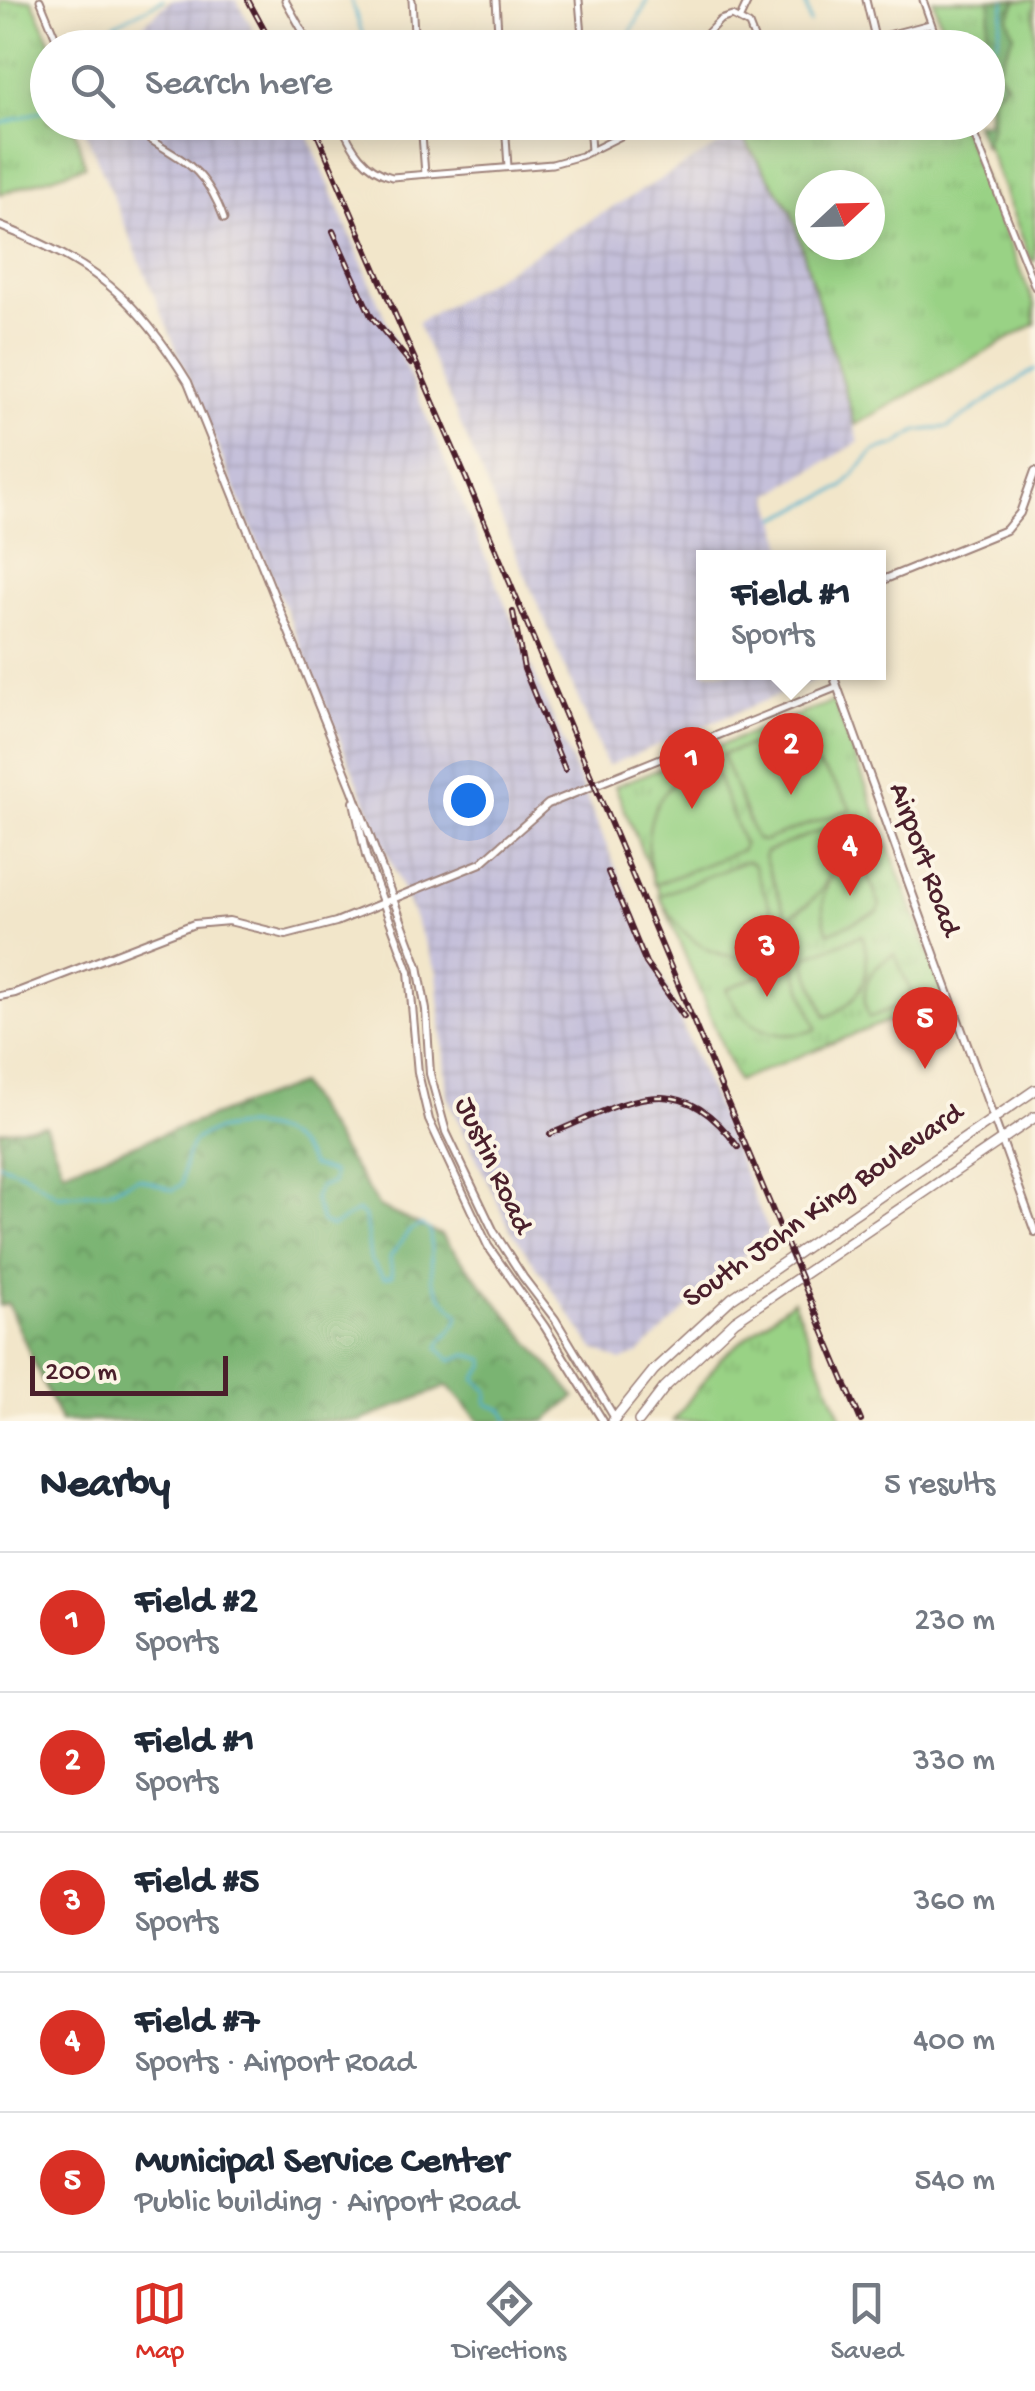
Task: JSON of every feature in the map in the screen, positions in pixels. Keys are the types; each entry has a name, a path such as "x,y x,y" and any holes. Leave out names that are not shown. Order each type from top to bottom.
{"main road":[{"name":"South John King Boulevard","path":"615,1420 675,1348 732,1298 1035,1090"},
{"name":"South John King Boulevard","path":"639,1421 665,1386 735,1321 1035,1117"}],"street":[{"path":"40,0 52,30"},
{"path":"285,0 302,30"},
{"path":"412,0 414,30"},
{"path":"496,0 498,30"},
{"path":"579,0 581,30"},
{"path":"866,0 873,30"},
{"path":"923,0 932,30"},
{"path":"740,18 748,1"},
{"path":"710,30 720,20 732,16 740,18 751,30"},
{"path":"906,30 930,24"},
{"path":"154,140 187,160 213,191 224,219"},
{"path":"349,140 378,173 392,176 552,164 613,140"},
{"path":"422,140 424,174"},
{"path":"506,140 508,167"},
{"path":"590,140 591,151"},
{"path":"976,140 1035,287"},
{"name":"Justin Road","path":"0,226 55,248 108,282 148,322 178,365 204,417 418,966 426,1010 430,1074 446,1132 494,1232 555,1318 615,1420"},
{"path":"886,579 1006,530 1020,513 1035,471"},
{"name":"Airport Road","path":"834,680 1035,1232"},
{"path":"0,996 194,924 229,921 286,935 307,932 481,863 548,804 837,688"},
{"name":"Justin Road","path":"352,790 366,856 409,972 418,1073 436,1137 488,1246 603,1421"},
{"path":"414,1011 426,1010"}],"shaded area":[{"path":"171,0 236,0 254,30 137,30"},
{"path":"89,140 310,140 769,1232 638,1354 621,1361 594,1349 510,1229 447,1096 437,972"},
{"path":"730,140 744,140 791,210 795,260 806,260 859,442 770,495 785,550 696,550 696,680 815,680 607,766 417,323 715,147"}],"green space":[{"path":"0,0 32,0 45,30 30,30 30,140 78,140 85,166 0,194"},
{"path":"933,0 1035,0 1035,261 1031,261 985,140 1005,140 1005,30 943,30"},
{"path":"988,0 1017,0 1008,18 1014,34 1005,53 1005,30 987,30 991,4"},
{"path":"744,140 967,140 1035,306 1035,324 855,425 806,260 885,260 885,170 795,170 795,224 791,211"},
{"path":"834,701 946,998 737,1081 615,786"},
{"path":"752,745 786,750 812,761 832,780 851,809 762,841 756,839 722,754"},
{"path":"710,758 744,845 742,850 654,885 648,844 655,810 675,782"},
{"path":"824,829 830,858 826,882 811,901 787,917 764,857 766,852"},
{"path":"859,855 880,905 878,912 828,933 823,909 827,888 839,870"},
{"path":"746,861 753,864 787,950 745,957 711,951 683,931 659,896"},
{"path":"862,935 867,962 862,984 849,1003 826,1017 805,962 808,956"},
{"path":"895,954 912,995 909,1001 869,1018 865,998 868,981 885,959"},
{"path":"788,964 794,966 817,1029 788,1035 762,1029 742,1014 726,989"},
{"path":"299,1084 379,1207 441,1235 575,1397 546,1421 479,1421 448,1386 360,1421 60,1421 8,1304 0,1306 0,1131 45,1125 63,1171"},
{"path":"793,1300 843,1421 673,1421 722,1357"}],"waterway":[{"path":"115,30 113,25 163,0"},
{"path":"351,0 361,30"},
{"path":"632,30 647,0"},
{"path":"805,0 810,23"},
{"path":"999,30 1005,0"},
{"path":"0,124 30,115"},
{"path":"777,518 843,487 874,451 896,445 917,431 948,427 1035,369"},
{"path":"0,1164 22,1172 58,1196 108,1191 138,1178 173,1190 182,1184 187,1155 196,1139 232,1127 272,1130 294,1143 312,1166 333,1173 332,1183 319,1187 314,1198 322,1222 331,1227 358,1211 365,1217 370,1259 384,1278 392,1276 390,1257 409,1231 421,1225 430,1230 432,1279 440,1295 459,1315 438,1348 451,1360 467,1354 485,1360 475,1379 488,1391 487,1404 503,1410 509,1421"}],"railway":[{"path":"248,0 264,30"},
{"path":"320,140 466,478 861,1421"},
{"path":"333,231 371,316 411,364"},
{"path":"513,612 524,669 565,770"},
{"path":"608,872 646,963 684,1017"},
{"path":"550,1134 628,1102 673,1098 694,1105 716,1121 738,1147"}],"place":[{"name":"Field #1","path":"791,795"},
{"name":"Field #2","path":"692,809"},
{"name":"Field #7","path":"850,896"},
{"name":"Field #5","path":"767,997"},
{"name":"Municipal Service Center","path":"925,1069"}]}
